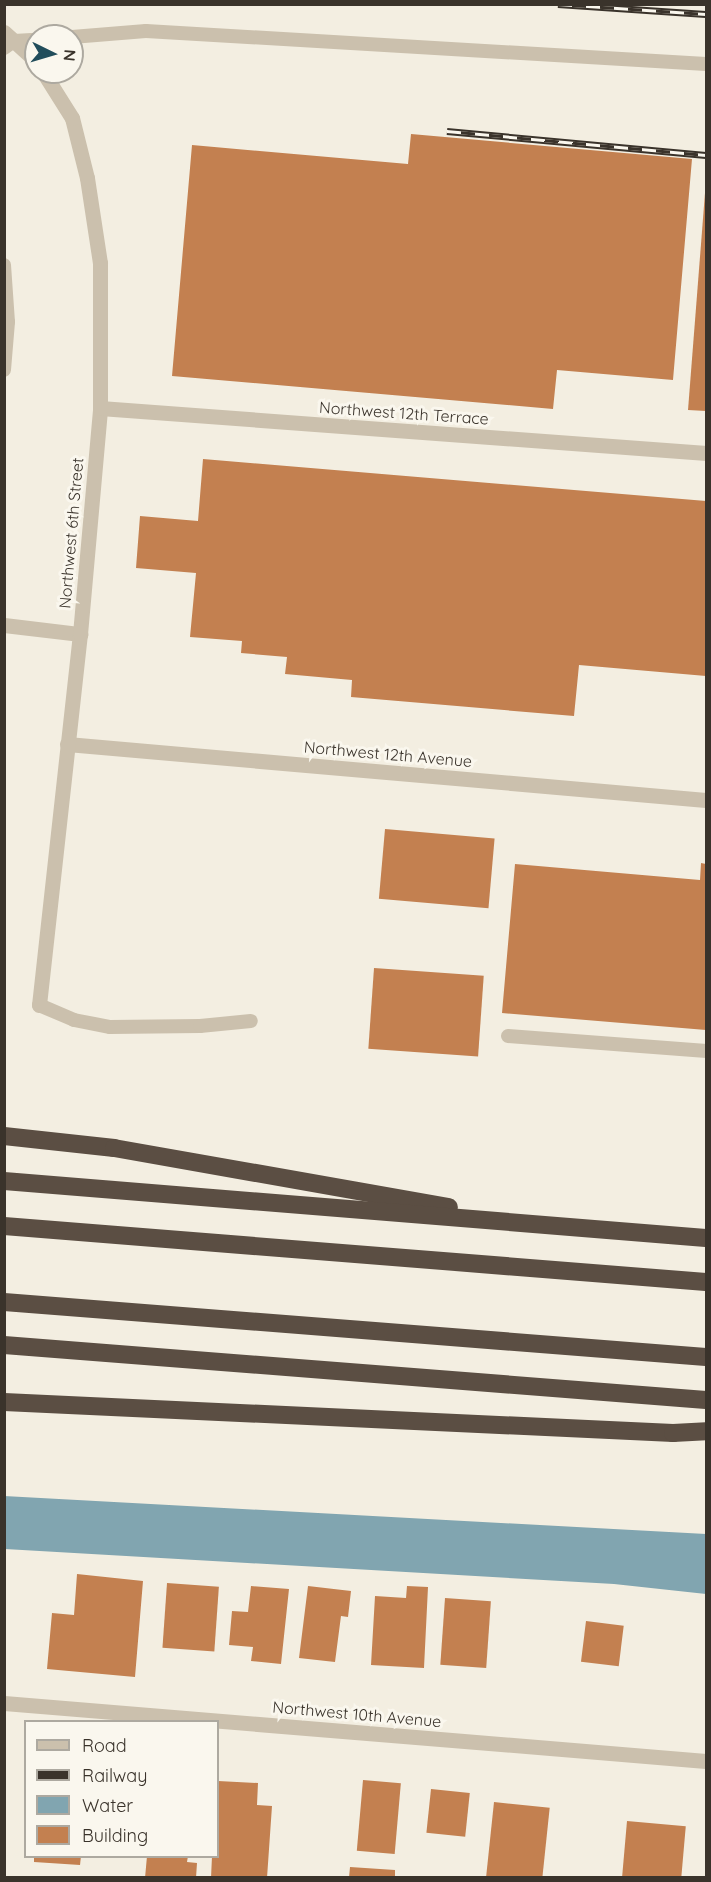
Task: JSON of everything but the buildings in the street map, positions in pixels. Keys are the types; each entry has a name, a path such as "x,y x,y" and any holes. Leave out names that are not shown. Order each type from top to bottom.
{"highway":[{"path":"4,1136 114,1148 560,1226"},
{"path":"4,1181 706,1238"},
{"path":"4,1226 706,1282"},
{"path":"4,1302 706,1357"},
{"path":"4,1345 706,1400"},
{"path":"4,1402 673,1433 706,1431"}],"street":[{"path":"8,41 24,53"},
{"name":"Northwest 6th Street","path":"39,1005 80,634 100,408 100,263 87,178 72,117 51,84"},
{"name":"Northwest 12th Terrace","path":"100,408 706,453"},
{"path":"4,625 80,634"},
{"name":"Northwest 12th Avenue","path":"67,744 706,800"},
{"name":"Northwest 10th Avenue","path":"4,1703 210,1720"},
{"name":"Northwest 10th Avenue","path":"219,1721 706,1761"}],"lane":[{"path":"84,36 146,31 706,64"},
{"path":"8,41 24,40"},
{"path":"4,265 8,322 4,370"},
{"path":"39,1005 74,1020 110,1027 200,1026 251,1021"},
{"path":"508,1036 706,1051"}],"water":[{"path":"4,1496 706,1534 706,1594 614,1584 5,1549"}],"railway":[{"path":"558,4 706,14"},
{"path":"447,131 706,155"}]}
